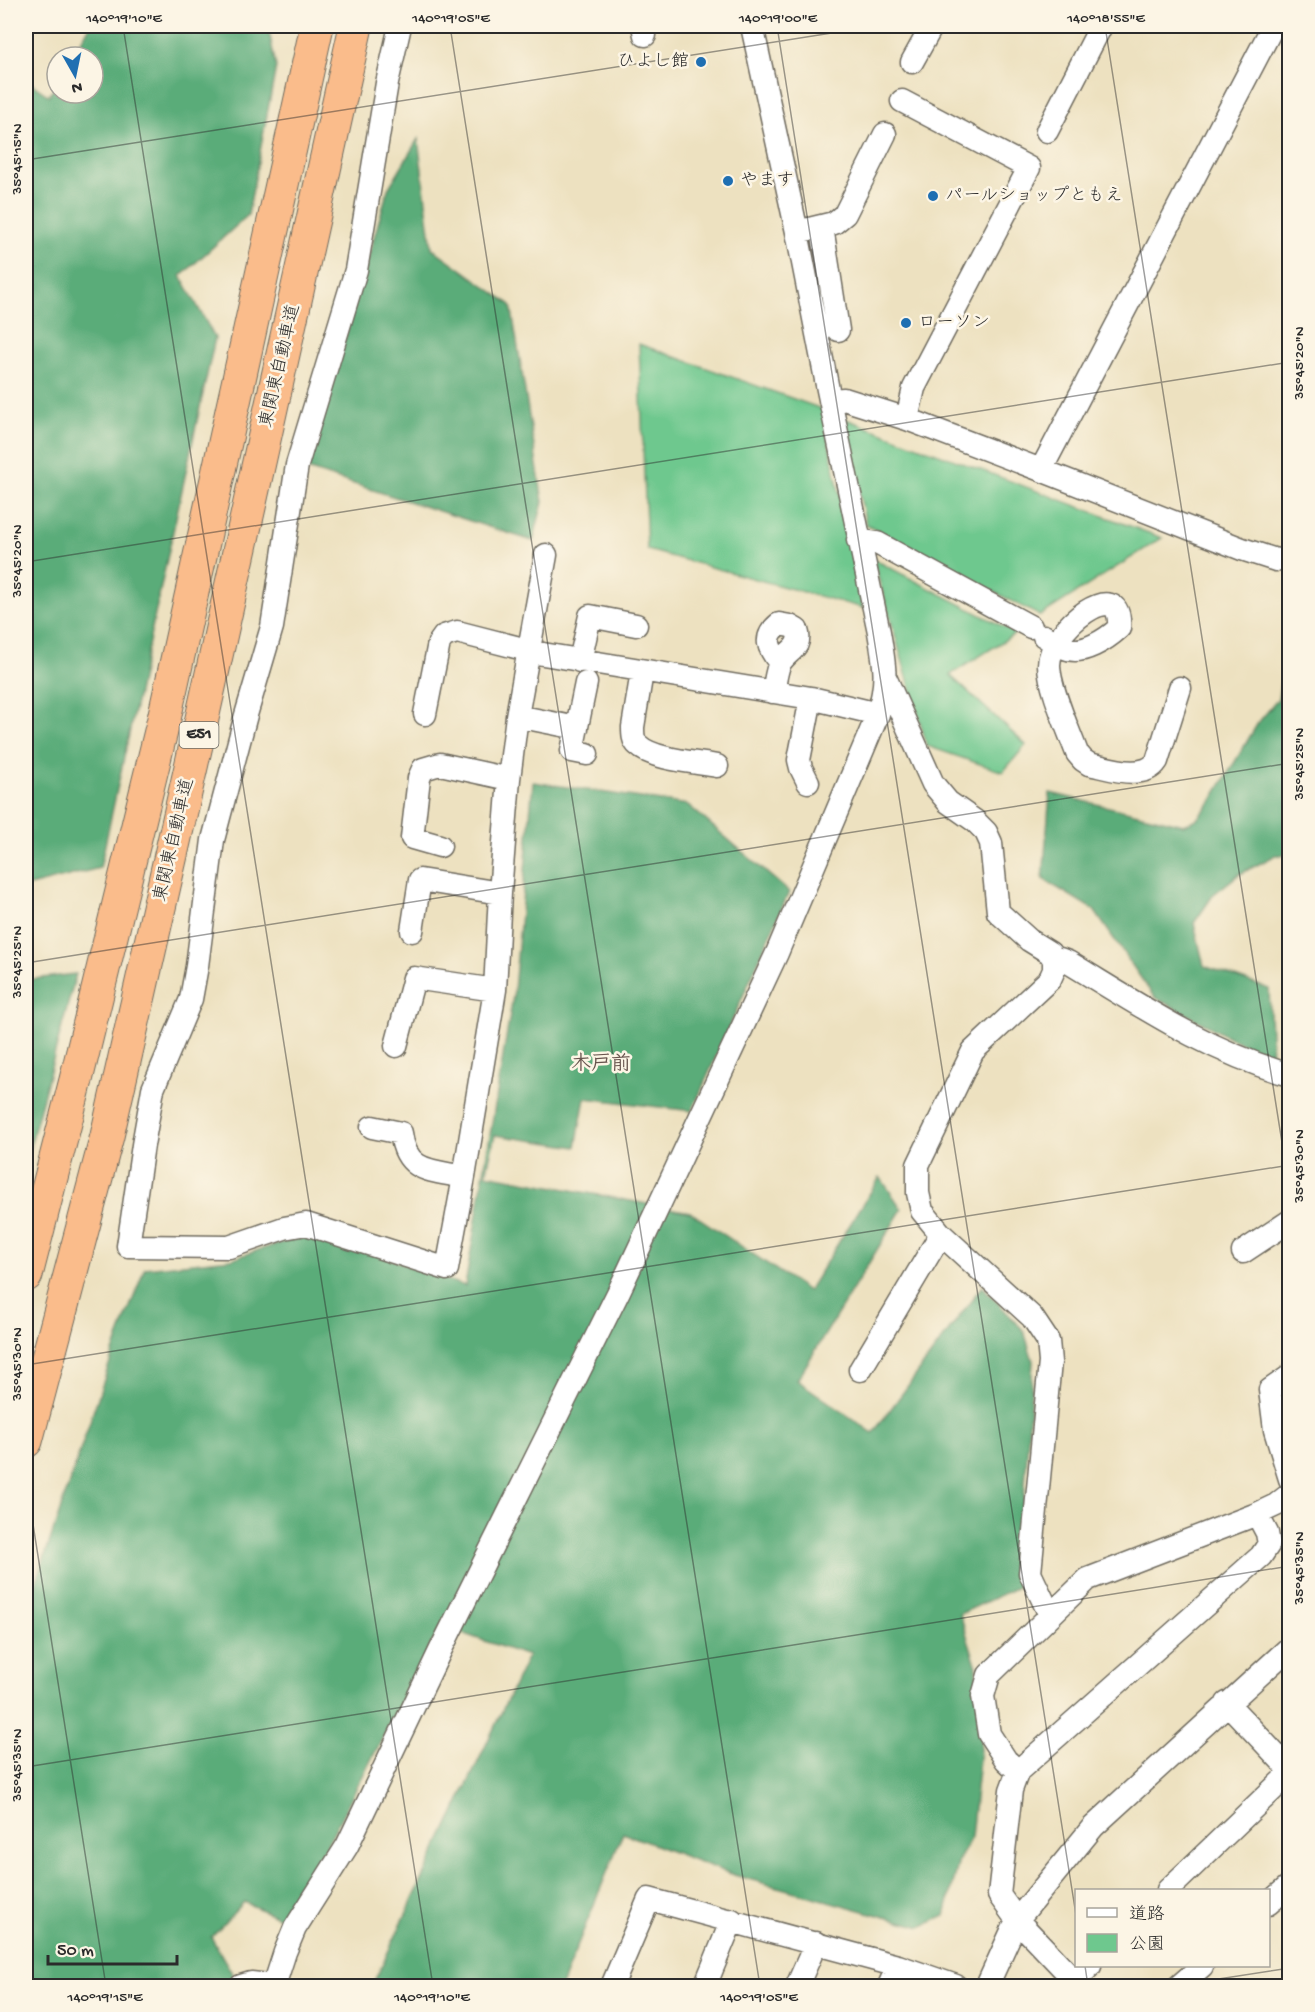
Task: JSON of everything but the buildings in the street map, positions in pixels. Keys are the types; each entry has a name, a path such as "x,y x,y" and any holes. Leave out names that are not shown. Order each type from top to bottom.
{"highway":[{"name":"E51","path":"26,1275 164,719 317,26"},
{"name":"東関東自動車道","path":"26,1441 107,1136 207,700 356,26"}],"street":[{"path":"400,26 387,82 356,270 297,465 272,627 213,840 191,999 153,1089 142,1145 128,1246 229,1247 284,1228 306,1224 447,1269 495,990 509,779 517,716 546,555"},
{"path":"752,26 797,231 858,540 879,632 886,679 933,784 948,802 975,821 991,843 998,912 1029,940 1050,953 1054,960 1054,970 1050,979 973,1051 918,1165 918,1193 922,1210 941,1234 1032,1317 1057,1353 1030,1573 1050,1615"},
{"path":"912,62 932,26"},
{"path":"1047,131 1101,26"},
{"path":"1184,168 1256,26"},
{"path":"1041,470 1272,26"},
{"path":"902,101 1038,167 914,388 906,420"},
{"path":"797,231 834,223 845,214 885,134"},
{"path":"1050,422 1155,221"},
{"path":"822,227 838,330"},
{"path":"830,400 844,399 906,420 1242,549 1276,560 1290,559"},
{"path":"858,540 877,543 1044,635 1050,654 1051,677 1077,753 1089,764 1137,772 1153,768 1158,761 1180,688"},
{"path":"580,661 590,616 636,625"},
{"path":"425,714 439,643 444,636 458,632 529,651 580,661 811,698 878,714"},
{"path":"773,692 780,663"},
{"path":"642,672 633,728 633,736 637,744 651,754 717,766"},
{"path":"241,1986 251,1983 276,1986 285,1952 295,1928 347,1846 441,1649 619,1291 777,953 878,714 886,679"},
{"path":"586,683 572,751 587,754"},
{"path":"808,782 799,760 811,698"},
{"path":"517,716 577,728"},
{"path":"440,846 412,837 418,778 423,769 440,764 509,779"},
{"path":"412,931 420,880 500,893"},
{"path":"1054,960 1060,959 1068,962 1178,1029 1225,1053 1290,1075"},
{"path":"396,1046 414,978 495,990"},
{"path":"372,1127 401,1133 403,1149 409,1159 420,1167 464,1177"},
{"path":"1243,1252 1290,1221"},
{"path":"860,1370 941,1234"},
{"path":"1290,1376 1270,1390 1275,1430 1290,1479"},
{"path":"1018,1771 1006,1760 989,1734 983,1696 989,1674 1088,1579 1257,1514 1276,1505 1290,1494"},
{"path":"1081,1978 1017,1920 999,1896 1011,1790 1018,1771 1261,1556 1269,1544 1267,1533 1257,1514"},
{"path":"987,1986 1017,1920 1093,1827 1227,1703 1288,1652"},
{"path":"1169,1889 1290,1772 1227,1703"},
{"path":"1270,1903 1290,1885"},
{"path":"612,1986 649,1899 816,1943 894,1976 956,1986"},
{"path":"705,1986 732,1920"},
{"path":"797,1986 816,1943"},
{"path":"1179,1986 1200,1967"}],"green space":[{"path":"90,26 268,26 276,67 248,215 181,276 215,338 100,868 26,887 26,80 45,93 45,105 105,105 105,45 79,45"},
{"path":"418,139 432,248 511,305 543,502 533,541 307,469 388,189"},
{"path":"639,344 822,409 863,608 647,550"},
{"path":"843,418 1162,538 1040,616 866,524"},
{"path":"873,559 1016,633 950,675 1026,745 1003,772 927,746"},
{"path":"1289,635 1289,855 1276,855 1238,875 1214,894 1194,923 1204,966 1269,989 1272,1060 1154,997 1094,910 1043,879 1050,793 1184,825 1197,819 1211,802 1258,723 1278,699"},
{"path":"533,782 688,805 789,892 692,1111 585,1098 576,1147 495,1135 486,1174 690,1212 808,1291 880,1177 902,1209 797,1380 873,1433 982,1286 1024,1331 1033,1361 1020,1562 1024,1584 960,1614 977,1667 981,1740 971,1837 959,1860 945,1916 921,1927 734,1875 623,1833 561,1986 372,1986 528,1656 441,1626 287,1921 244,1902 211,1937 236,1980 228,1986 26,1986 26,1612 118,1338 145,1268 231,1259 325,1232 418,1270 465,1286 514,990"},
{"path":"76,974 26,1161 26,980"}],"place":[{"name":"ひよし館","path":"701,62"},
{"name":"やます","path":"728,181"},
{"name":"パールショップともえ","path":"933,196"},
{"name":"ローソン","path":"906,323"}],"district":[{"name":"木戸前","path":"601,1065"}]}
